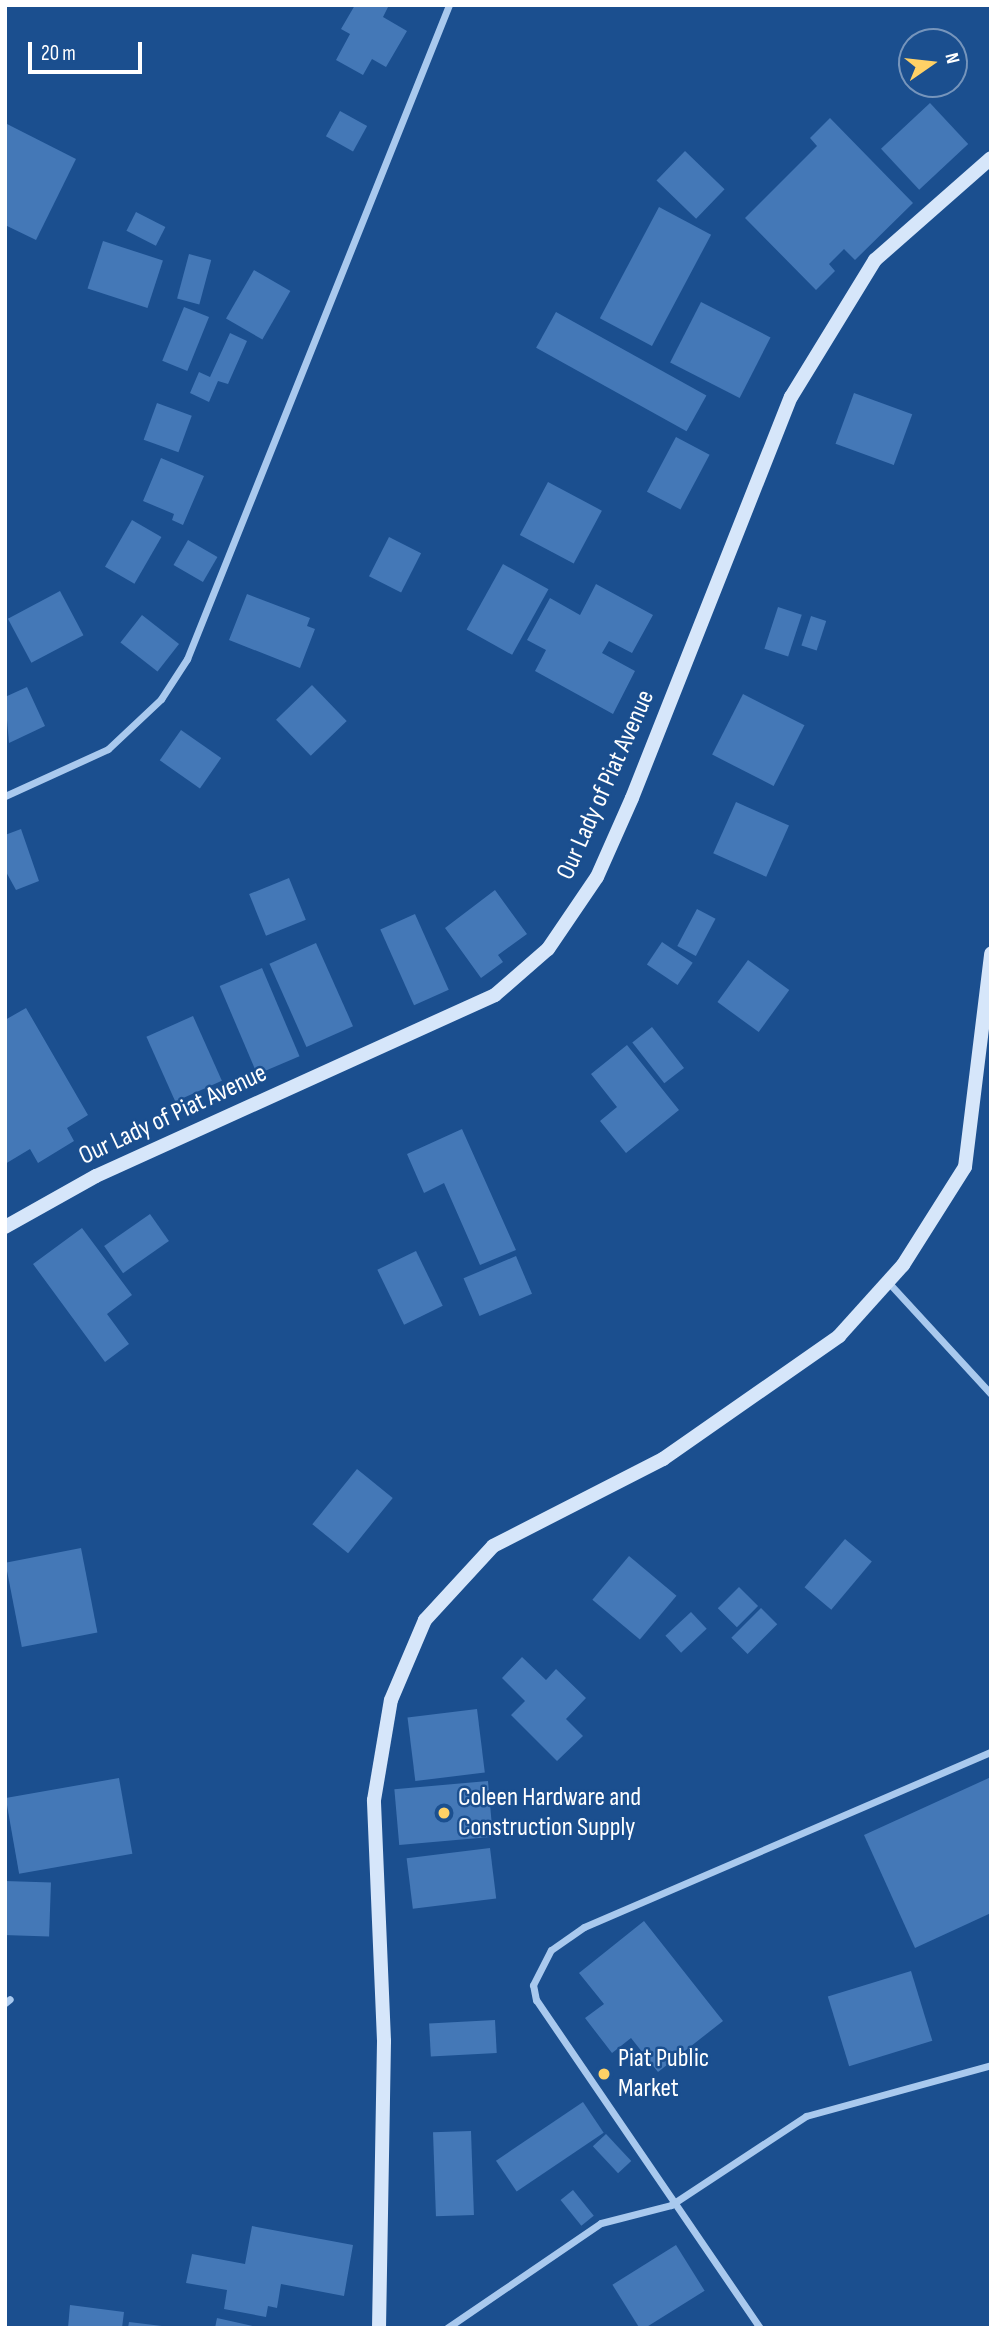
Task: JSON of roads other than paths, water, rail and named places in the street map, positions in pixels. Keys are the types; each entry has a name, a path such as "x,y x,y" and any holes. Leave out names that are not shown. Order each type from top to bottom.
{"street":[{"path":"5,796 108,749 161,699 187,659 449,5"},
{"name":"Our Lady of Piat Avenue","path":"5,1227 121,1164 450,1019 495,995 548,949 597,877 632,798 791,397 875,260 991,159"},
{"path":"379,2328 384,2041 374,1800 391,1700 425,1620 493,1545 663,1458 839,1336 888,1282 927,1234 965,1167 991,954"},
{"path":"888,1282 991,1394"},
{"path":"760,2328 671,2205 536,2000 533,1985 551,1950 584,1927 991,1752"},
{"path":"447,2328 601,2223 671,2205 806,2116 991,2065"}],"place":[{"name":"Coleen Hardware and Construction Supply","path":"444,1813"},
{"name":"Piat Public Market","path":"604,2074"}]}
